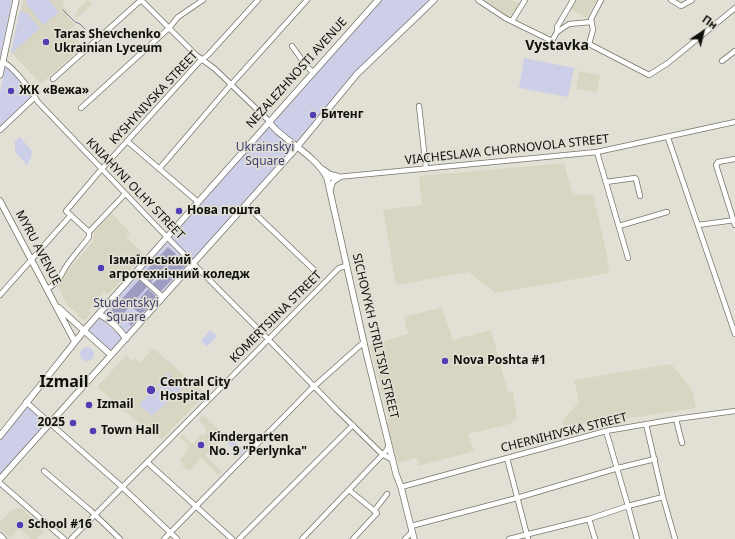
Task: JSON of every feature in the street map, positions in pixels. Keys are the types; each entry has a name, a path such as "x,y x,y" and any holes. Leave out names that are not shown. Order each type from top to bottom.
{"main road":[{"path":"0,76 16,0"},
{"name":"NEZALEZHNOSTI AVENUE","path":"1,433 84,331 378,0"},
{"path":"0,479 246,205 297,147 357,74 434,0"},
{"name":"SICHOVYKH STRILTSIV STREET","path":"269,121 274,128 318,166 326,178 396,474 401,487 414,539"},
{"name":"MYRU AVENUE","path":"0,201 75,342"},
{"name":"MYRU AVENUE","path":"56,305 111,356"},
{"path":"99,314 124,335 126,339"}],"street":[{"path":"53,79 141,0 202,60 210,65 231,84 269,121"},
{"path":"81,108 169,28 178,17 203,0"},
{"name":"KYSHYNIVSKA STREET","path":"70,215 66,211 101,169 258,0"},
{"path":"159,168 231,84 307,0"},
{"path":"478,0 512,21 552,41 557,32 557,27 573,0"},
{"path":"512,21 525,0"},
{"path":"601,0 591,19 593,30 589,44 648,74 651,74 678,55 735,8"},
{"path":"671,0 681,6 692,0"},
{"path":"557,32 569,24 591,22"},
{"path":"292,46 313,72"},
{"path":"722,62 735,51"},
{"name":"KNIAHYNI OLHY STREET","path":"3,62 8,65 32,92 38,102 167,238 382,454 393,460"},
{"path":"0,130 35,97"},
{"path":"419,106 426,169"},
{"name":"VIACHESLAVA CHORNOVOLA STREET","path":"326,178 597,152 668,138 735,122"},
{"path":"668,138 735,334"},
{"path":"128,141 198,202"},
{"path":"597,152 628,258"},
{"path":"698,225 734,222 716,163 735,159"},
{"path":"318,166 330,174 341,177"},
{"path":"330,194 332,184 341,177"},
{"path":"606,182 635,178 640,196"},
{"path":"47,289 54,285 61,277 65,267 89,237 89,232 125,194"},
{"path":"246,205 314,270"},
{"path":"619,226 667,212"},
{"path":"0,296 70,215 89,232"},
{"name":"KOMERTSIINA STREET","path":"71,539 339,268 346,266"},
{"path":"136,273 163,297"},
{"path":"164,539 314,386 364,342"},
{"path":"26,402 177,539"},
{"name":"CHERNIHIVSKA STREET","path":"401,487 606,431 735,411"},
{"path":"676,419 682,443"},
{"path":"646,424 663,497 675,539"},
{"path":"239,539 353,425"},
{"path":"606,431 618,468 637,539"},
{"path":"302,539 349,490 389,445"},
{"path":"382,454 393,466 396,474"},
{"path":"507,458 528,537"},
{"path":"411,526 655,459"},
{"path":"147,462 232,539"},
{"path":"44,471 95,515 120,539"},
{"path":"0,483 64,539"},
{"path":"349,490 377,513 353,539"},
{"path":"374,511 387,494"},
{"path":"509,539 528,537 628,506 663,497"},
{"path":"589,518 595,539"},
{"path":"405,539 412,532"},
{"path":"0,535 4,539"}],"shaded area":[{"name":"Taras Shevchenko Ukrainian Lyceum","path":"23,0 65,0 63,6 69,13 67,16 75,25 70,29 82,47 41,84 11,52"},
{"path":"87,0 89,0 92,4 77,18 74,15"},
{"path":"512,0 520,4 511,20 482,1"},
{"path":"576,0 597,0 586,18 571,9"},
{"path":"579,71 600,75 597,93 576,89"},
{"path":"564,163 573,195 593,194 607,255 609,273 496,293 469,272 396,285 383,210 422,205 419,176"},
{"name":"Ізмаїльський агротехнічний коледж","path":"112,213 130,233 126,237 144,254 109,294 104,292 89,310 91,314 83,320 66,304 57,284 94,240 93,233"},
{"path":"168,247 176,254 151,282 143,274"},
{"path":"178,255 186,265 161,291 153,284"},
{"path":"139,280 147,287 117,321 109,313"},
{"path":"148,289 157,297 131,326 129,324 139,313 132,307"},
{"path":"442,307 453,340 491,330 508,392 513,391 517,418 510,424 468,434 474,451 419,466 417,458 398,463 386,422 389,421 370,345 408,334 404,317"},
{"name":"Central City Hospital","path":"153,348 206,394 162,439 145,424 142,426 97,387 126,355 132,361 134,358 140,363"},
{"path":"671,364 692,390 696,408 583,425 584,429 571,432 570,428 565,430 563,420 579,402 574,380"},
{"name":"Kindergarten No. 9 \"Perlynka\"","path":"203,415 225,435 205,455 222,472 218,475 202,459 200,459 189,471 182,465 183,463 180,460 188,446 180,437 183,434 192,444 201,435 203,436 207,432 198,420"},
{"name":"School #16","path":"20,507 45,530 37,539 31,539 19,528 10,538 0,529 0,522 11,511"}],"green space":[{"path":"0,0 12,0 0,58"},
{"path":"26,0 49,0 59,12 42,26 26,3"},
{"path":"381,0 431,0 367,61 296,143 273,125 272,121"},
{"path":"20,10 28,14 40,28 12,53 11,52"},
{"path":"524,58 574,68 568,97 519,88"},
{"path":"7,67 32,94 33,97 0,128 0,93 5,69"},
{"name":"Ukrainskyi Square","path":"268,127 292,146 292,149 193,260 173,240 172,236"},
{"path":"20,137 33,152 27,165 15,152 15,141"},
{"name":"Studentskyi Square","path":"167,242 189,264 164,293 161,293 139,273"},
{"name":"Studentskyi Square","path":"136,277 138,277 159,298 127,334 125,334 104,313"},
{"path":"99,319 104,321 121,337 121,340 112,350 109,350 88,330"},
{"path":"210,330 217,336 207,347 201,341"},
{"path":"84,347 90,347 94,351 94,357 90,361 84,361 80,357 80,351"},
{"path":"167,373 182,386 182,388 172,398 157,385"},
{"path":"155,387 170,400 152,416 139,405"},
{"path":"27,407 45,421 46,424 0,476 0,439"},
{"path":"226,432 245,451 240,456 222,437"}],"waterway":[{"path":"63,10 75,22 80,24 85,29"}],"place":[{"name":"Taras Shevchenko Ukrainian Lyceum","path":"46,42"},
{"name":"ЖК «Вежа»","path":"11,91"},
{"name":"Битенг","path":"313,115"},
{"name":"Нова пошта","path":"179,211"},
{"name":"Ізмаїльський агротехнічний коледж","path":"101,268"},
{"name":"Nova Poshta #1","path":"445,361"},
{"name":"Central City Hospital","path":"151,390"},
{"name":"Izmail","path":"89,405"},
{"name":"2025","path":"73,423"},
{"name":"Town Hall","path":"93,431"},
{"name":"Kindergarten No. 9 \"Perlynka\"","path":"201,445"},
{"name":"School #16","path":"20,525"}],"district":[{"name":"Vystavka","path":"557,46"},
{"name":"Izmail","path":"64,382"}]}
